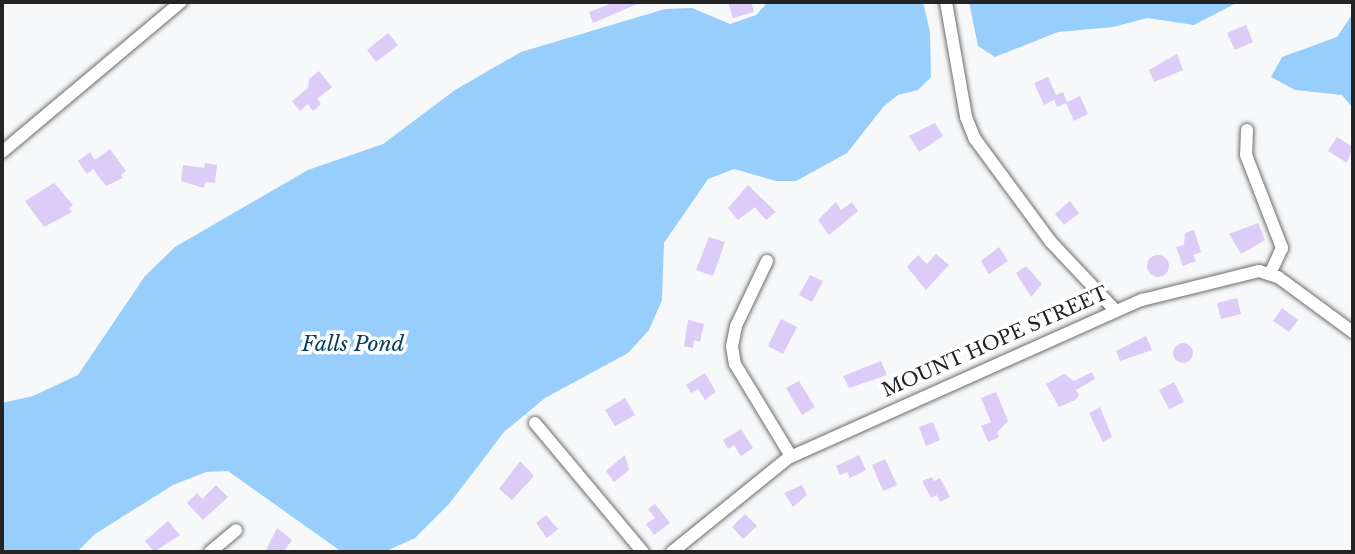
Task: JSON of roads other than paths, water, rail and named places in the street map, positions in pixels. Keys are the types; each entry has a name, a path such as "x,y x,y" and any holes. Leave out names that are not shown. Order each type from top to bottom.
{"street":[{"path":"2,152 181,2"},
{"path":"946,2 966,117 975,139 1051,242 1115,310"},
{"path":"1247,130 1246,155 1282,248 1269,274 1353,332"},
{"path":"767,261 736,326 732,346 736,364 791,456"},
{"name":"MOUNT HOPE STREET","path":"672,552 758,478 791,456 1115,310 1218,278 1269,274"},
{"path":"535,423 643,552"},
{"path":"211,552 236,530"}],"water":[{"name":"Falls Pond","path":"768,2 923,2 930,32 931,77 918,90 898,95 884,106 847,153 796,181 776,181 734,169 708,179 664,243 662,300 649,330 628,353 545,398 504,432 449,504 415,538 384,552 342,552 228,471 206,472 173,485 95,534 77,552 2,552 2,403 33,396 78,375 145,276 175,247 308,170 383,144 455,90 521,52 665,9 692,8 730,24 756,15"},
{"path":"969,2 1238,2 1194,25 1147,18 1113,27 1058,32 995,57 978,46"},
{"path":"1353,13 1353,108 1342,95 1295,90 1271,77 1282,57 1337,37"}]}
